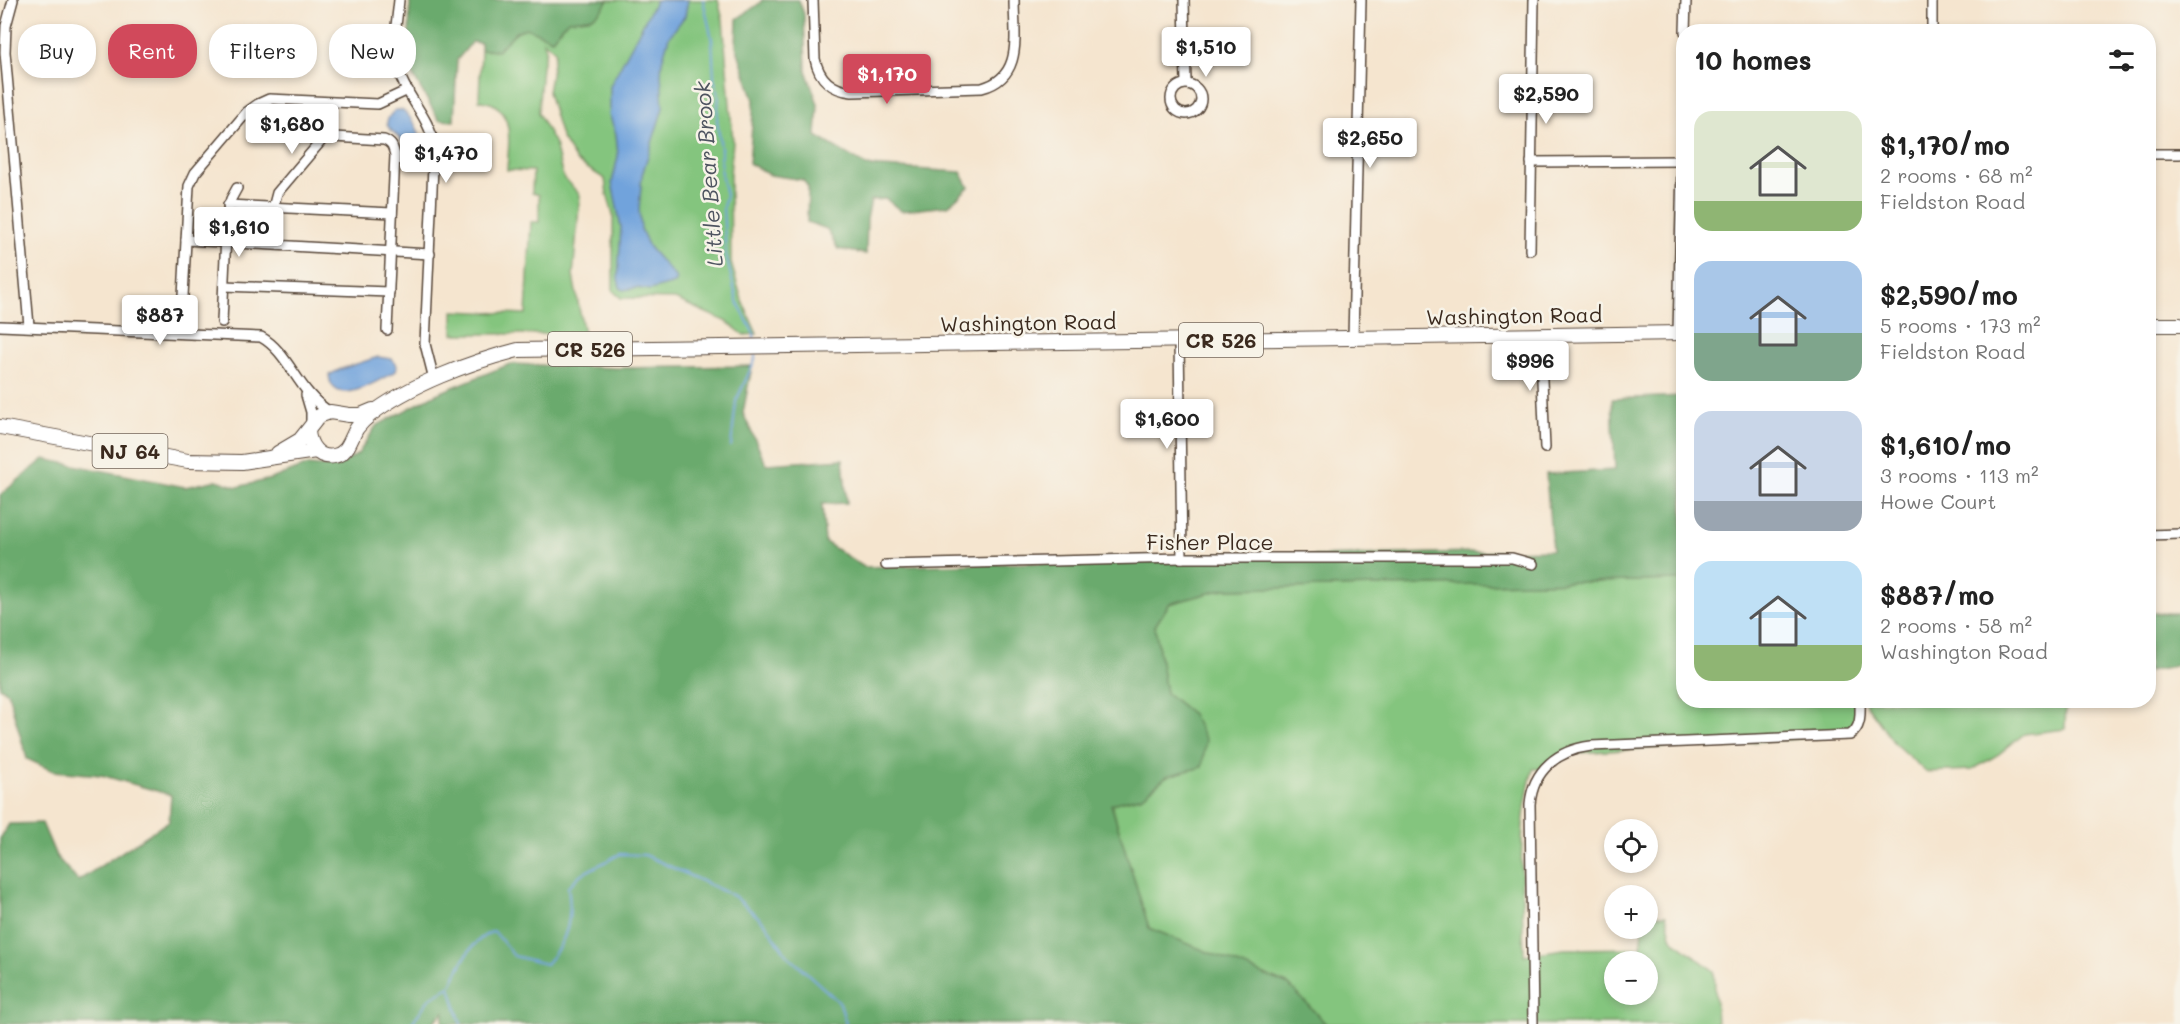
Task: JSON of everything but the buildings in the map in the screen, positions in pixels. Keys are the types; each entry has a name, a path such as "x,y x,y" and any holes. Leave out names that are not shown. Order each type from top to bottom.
{"main road":[{"path":"2156,325 2180,325"},
{"name":"Washington Road","path":"333,413 361,414 385,405 434,379 485,358 518,350 1676,333"},
{"name":"Washington Road","path":"316,451 327,456 341,453 346,449 358,426 385,405"},
{"path":"316,451 310,444 310,428 319,416 333,413 348,422 352,436"},
{"name":"NJ 64","path":"0,427 174,460 242,462 316,451"},
{"name":"NJ 64","path":"262,459 292,445 310,428"}],"street":[{"path":"13,0 6,26 5,54 29,326"},
{"path":"399,0 397,67 428,125 434,145 425,344 434,379"},
{"path":"813,0 817,67 826,82 834,88 852,92 982,88 999,81 1006,75 1013,59 1014,0"},
{"path":"1184,0 1186,83"},
{"path":"1353,338 1361,0"},
{"path":"1530,250 1534,0"},
{"path":"1685,24 1686,0"},
{"path":"1932,0 1932,24"},
{"path":"181,333 189,186 195,173 247,112 269,99 378,104 408,90"},
{"path":"273,208 277,193 327,134 329,102"},
{"path":"327,134 334,137 390,142 395,155 387,330"},
{"path":"2156,154 2180,154"},
{"path":"1532,162 1676,161"},
{"path":"222,322 228,205 237,188"},
{"path":"228,205 392,213"},
{"path":"186,240 430,254"},
{"path":"224,286 388,292"},
{"path":"0,326 261,337 272,343 306,392 319,406 333,413"},
{"path":"1540,335 1545,448"},
{"path":"1179,340 1182,558"},
{"path":"306,392 310,428"},
{"path":"2156,535 2180,534"},
{"name":"Fisher Place","path":"886,565 1182,558 1512,558 1533,564"},
{"path":"1533,1024 1530,804 1536,781 1548,764 1565,752 1592,746 1846,736 1855,732 1859,724 1860,708"}],"green space":[{"path":"410,0 608,0 592,17 568,20 552,39 526,28 516,32 498,50 481,50 481,43 472,42 457,60 454,121 439,120 414,78 416,24 409,24"},
{"path":"608,0 718,0 723,20 733,141 730,175 731,263 742,300 757,334 744,335 727,322 675,299 621,298 613,291 613,214 605,179 576,161 561,137 548,92 555,51 543,41 546,49 542,66 538,113 555,144 563,177 580,195 573,276 584,334 453,334 453,311 526,314 531,222 539,222 539,195 532,193 533,171 507,170 509,134 505,117 493,104 479,100 481,50 498,51 501,45 521,28 532,29 552,39 568,20 596,15"},
{"path":"762,0 799,0 804,14 806,70 818,104 816,136 867,166 961,172 969,187 948,206 901,211 886,199 871,200 867,219 866,254 838,249 827,229 807,222 808,187 803,180 770,175 749,163 754,100 736,46 737,19"},
{"path":"510,364 619,368 752,366 743,413 766,464 843,459 847,503 822,504 825,542 864,567 1552,550 1546,474 1615,470 1612,399 1676,396 1676,580 1224,589 1169,604 1155,626 1166,693 1192,714 1206,740 1202,767 1167,776 1143,796 1111,804 1149,928 1289,985 1326,1024 442,1024 444,1012 431,1024 0,1024 0,839 9,824 42,823 56,856 78,881 169,821 171,795 101,775 53,771 27,759 8,693 0,687 0,495 44,459 185,487 217,480 237,487 271,479 308,465 338,467 358,454 376,426 436,394"},
{"path":"1676,580 1676,708 1859,708 1855,732 1795,739 1561,754 1544,769 1533,769 1522,838 1521,885 1524,955 1564,949 1641,948 1642,939 1658,939 1658,915 1666,915 1672,939 1714,971 1717,1024 1326,1024 1289,985 1149,928 1111,804 1143,796 1167,776 1202,767 1192,714 1166,693 1155,626 1169,604 1224,589"},
{"path":"2156,613 2180,613 2180,665 2156,670"},
{"path":"1869,708 2066,708 2065,729 2024,734 1999,754 1972,770 1926,772 1894,743"}],"water":[{"path":"656,0 688,0 685,16 669,37 662,61 663,108 642,175 639,209 641,229 649,247 677,279 675,283 650,290 636,288 623,290 618,279 621,227 612,183 618,156 616,134 609,114 610,86"},
{"path":"395,110 402,110 418,130 420,142 416,152 408,151 388,127 387,120"},
{"path":"378,357 392,359 397,366 396,371 358,390 338,391 332,386 329,375"}],"waterway":[{"name":"Little Bear Brook","path":"703,0 712,39 714,79 719,95 717,120 721,148 721,174 726,195 723,207 726,255 737,301 754,334 754,341"},
{"name":"Little Bear Brook","path":"731,446 736,401 755,360 755,353"},
{"path":"461,1024 450,987 462,962 479,940 494,931 514,956 546,964 559,946 567,928 570,908 568,887 580,875 620,854 645,855 734,896 765,923 787,955 840,1003 846,1024"},
{"path":"411,1024 430,998 449,987"}]}
